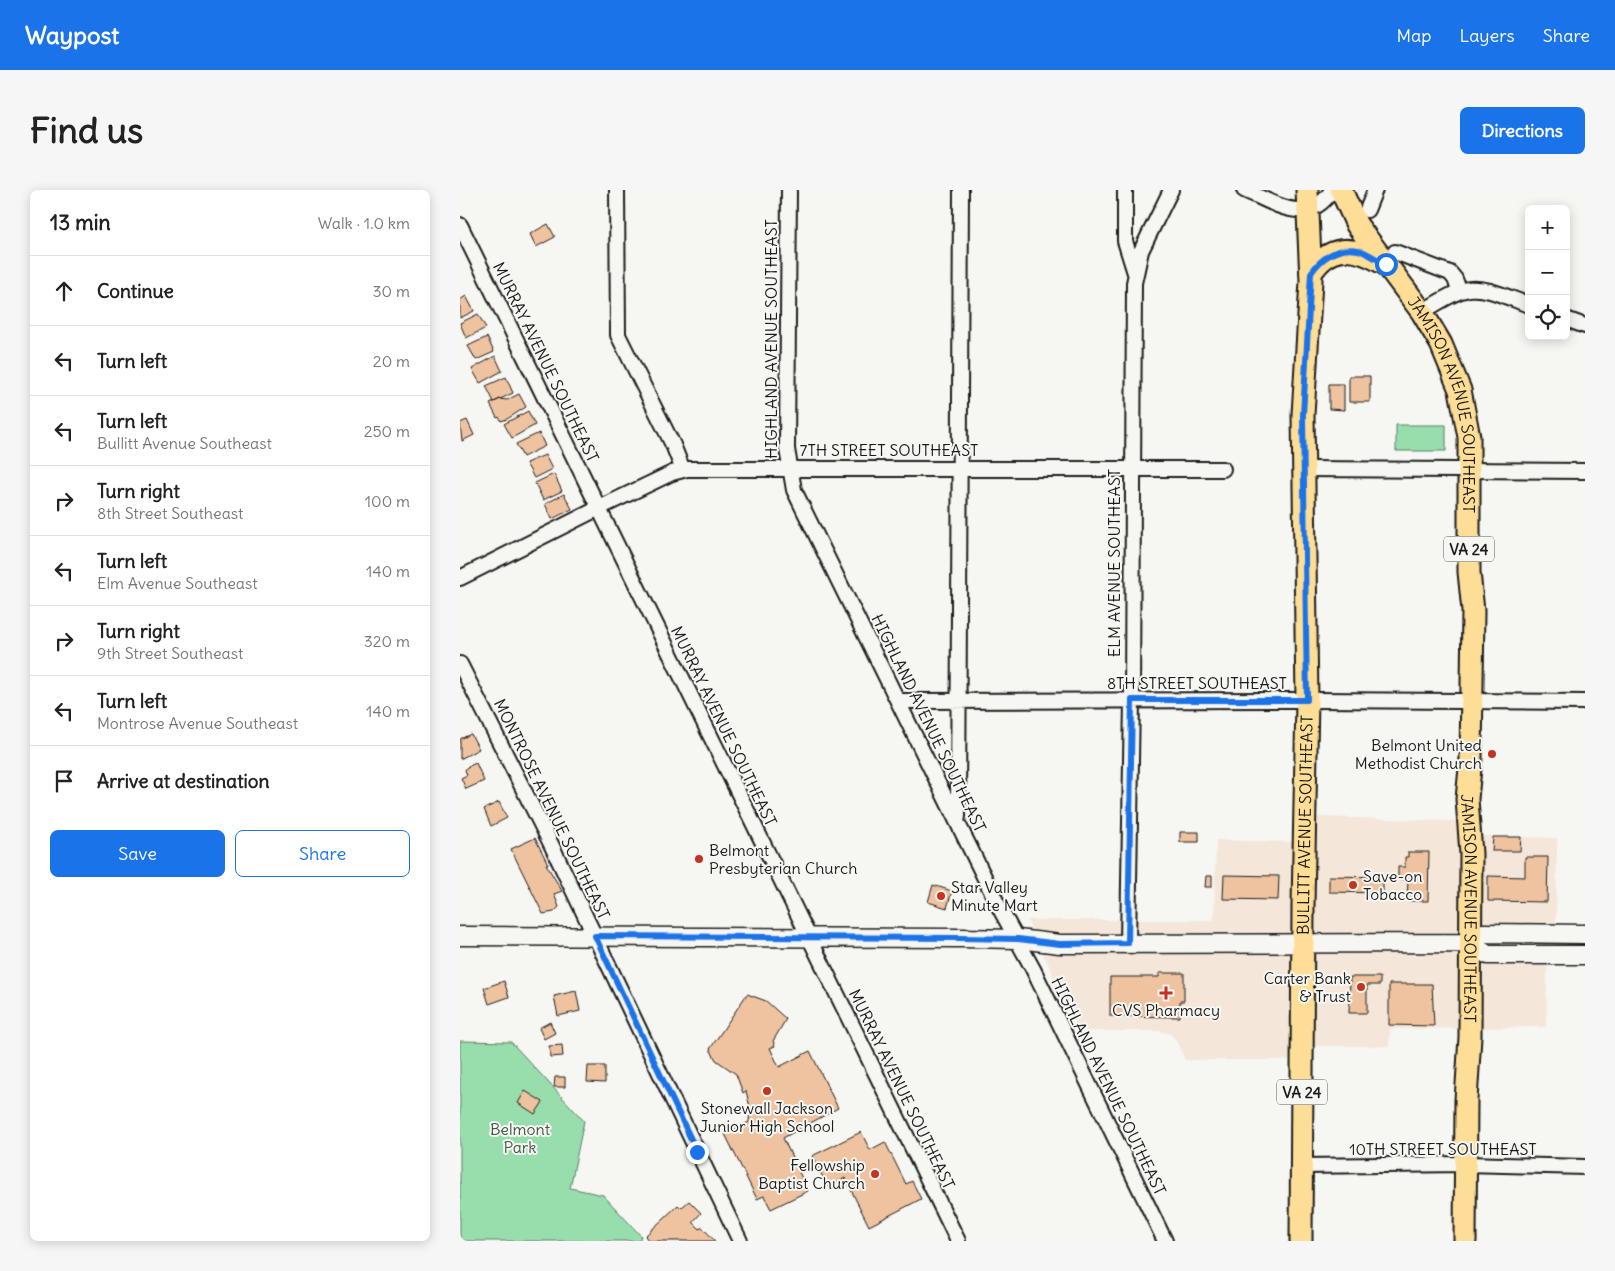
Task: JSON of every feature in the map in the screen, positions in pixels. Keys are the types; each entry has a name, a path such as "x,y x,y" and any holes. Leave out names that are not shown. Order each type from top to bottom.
{"main road":[{"name":"JAMISON AVENUE SOUTHEAST","path":"1341,190 1357,225 1390,258 1441,344 1460,390 1469,437 1469,572 1473,612 1471,758 1467,799 1471,854 1469,943 1470,1060 1466,1100 1465,1241"},
{"name":"BULLITT AVENUE SOUTHEAST","path":"1301,1241 1307,700 1304,469 1306,348 1310,327 1311,273 1306,200"},
{"name":"BULLITT AVENUE SOUTHEAST","path":"1306,200 1303,225 1301,321 1306,348"},
{"path":"1311,273 1326,256 1344,250 1358,250 1390,258"}],"street":[{"path":"617,190 618,335 673,445 683,470"},
{"name":"HIGHLAND AVENUE SOUTHEAST","path":"789,190 787,389 789,469 794,490 958,820 999,907 1018,939 1165,1241"},
{"path":"958,820 960,190"},
{"name":"ELM AVENUE SOUTHEAST","path":"1125,190 1125,241 1135,273"},
{"name":"ELM AVENUE SOUTHEAST","path":"1128,943 1135,273 1141,251 1172,190"},
{"path":"1244,190 1290,210 1306,200 1321,204 1332,190"},
{"path":"1367,210 1375,190"},
{"name":"MURRAY AVENUE SOUTHEAST","path":"460,225 958,1241"},
{"path":"1390,258 1450,274 1455,279 1459,290"},
{"path":"1422,312 1459,290 1474,287 1485,288 1525,303"},
{"path":"1570,320 1585,326"},
{"name":"7TH STREET SOUTHEAST","path":"460,578 599,508 683,470 960,467 1223,469"},
{"path":"1304,469 1585,471"},
{"name":"MONTROSE AVENUE SOUTHEAST","path":"460,664 595,936 740,1241"},
{"name":"8TH STREET SOUTHEAST","path":"899,701 1307,700 1585,702"},
{"path":"1469,943 1483,933 1585,934"},
{"path":"460,936 1018,939 1060,944 1469,943 1488,955 1585,955"},
{"name":"10TH STREET SOUTHEAST","path":"1302,1166 1465,1164 1585,1167"}],"shaded area":[{"path":"1293,816 1481,822 1481,836 1557,838 1556,926 1548,926 1546,1027 1390,1029 1389,1046 1313,1046 1312,1060 1185,1060 1176,1040 1170,1034 1160,1031 1080,1031 1027,920 1214,920 1216,840 1292,842"}],"green space":[{"path":"1396,425 1446,425 1446,451 1396,451"},
{"name":"Belmont Park","path":"460,1041 511,1042 584,1121 570,1188 603,1195 641,1236 639,1241 460,1241"}],"building":[{"path":"548,224 555,237 536,247 530,234"},
{"path":"466,296 474,311 460,318 460,300"},
{"path":"478,314 486,328 466,338 460,323"},
{"path":"487,337 494,352 476,360 468,346"},
{"path":"495,356 502,371 480,383 472,369"},
{"path":"1349,376 1370,376 1370,402 1349,402"},
{"path":"506,377 513,393 494,402 486,386"},
{"path":"1329,384 1344,384 1344,410 1329,409"},
{"path":"519,394 526,407 507,419 501,421 499,417 497,418 490,404 500,399 507,400"},
{"path":"528,411 535,425 512,438 504,424"},
{"path":"467,420 474,435 462,441 460,423"},
{"path":"539,433 545,446 523,457 516,444"},
{"path":"545,455 552,469 534,478 526,463"},
{"path":"554,474 562,491 543,500 535,483"},
{"path":"564,494 572,509 552,519 545,504"},
{"path":"471,734 479,749 460,759 460,739"},
{"path":"476,763 484,781 466,789 461,778 467,775 465,770 467,767"},
{"path":"499,802 507,818 491,826 484,809"},
{"path":"1180,832 1199,832 1199,842 1180,842"},
{"path":"1493,837 1521,837 1520,851 1492,851"},
{"path":"535,838 548,864 546,864 562,891 554,894 559,907 554,912 543,914 511,849"},
{"path":"1408,852 1429,852 1428,901 1407,901 1408,880 1398,879 1398,867 1405,867 1405,857 1408,857"},
{"path":"1525,857 1548,857 1547,902 1488,901 1488,876 1525,877"},
{"path":"1224,875 1279,876 1278,900 1223,899"},
{"path":"1206,876 1212,876 1212,887 1205,887"},
{"path":"1329,876 1383,877 1383,893 1329,892"},
{"path":"933,885 952,891 947,908 928,902"},
{"path":"1159,973 1184,973 1184,1001 1180,1001 1180,1017 1110,1016 1110,977 1159,977"},
{"path":"1350,977 1380,977 1380,985 1367,985 1367,1013 1349,1013"},
{"path":"504,981 509,997 489,1004 484,988"},
{"path":"1389,984 1432,984 1434,1026 1389,1025"},
{"path":"576,991 580,1011 558,1016 554,996"},
{"path":"747,994 766,1001 786,1019 773,1041 775,1046 770,1048 779,1067 810,1051 838,1108 783,1138 808,1191 771,1209 764,1196 757,1199 725,1134 749,1122 750,1107 746,1091 743,1093 736,1074 716,1060 710,1049"},
{"path":"550,1022 555,1033 544,1039 539,1028"},
{"path":"562,1045 563,1056 550,1057 549,1046"},
{"path":"588,1066 605,1066 605,1083 587,1082"},
{"path":"555,1077 565,1077 565,1087 554,1087"},
{"path":"525,1091 543,1102 535,1114 518,1103"},
{"path":"861,1132 870,1150 885,1142 906,1184 912,1181 921,1199 869,1226 845,1178 828,1187 812,1156"},
{"path":"689,1201 701,1213 693,1222 700,1229 702,1227 715,1241 649,1241 645,1236 678,1205 681,1208"}],"place":[{"name":"Belmont United Methodist Church","path":"1492,754"},
{"name":"Belmont Presbyterian Church","path":"699,859"},
{"name":"Save-on Tobacco","path":"1353,885"},
{"name":"Star Valley Minute Mart","path":"941,896"},
{"name":"Carter Bank & Trust","path":"1361,987"},
{"name":"CVS Pharmacy","path":"1166,993"},
{"name":"Stonewall Jackson Junior High School","path":"767,1091"},
{"name":"Fellowship Baptist Church","path":"875,1174"}],"route":[{"path":"697,1152 595,936 960,938 1018,939 1060,944 1128,943 1132,700 1307,700 1303,415 1304,367 1310,327 1311,273 1326,256 1344,250 1358,250 1386,264"}]}
